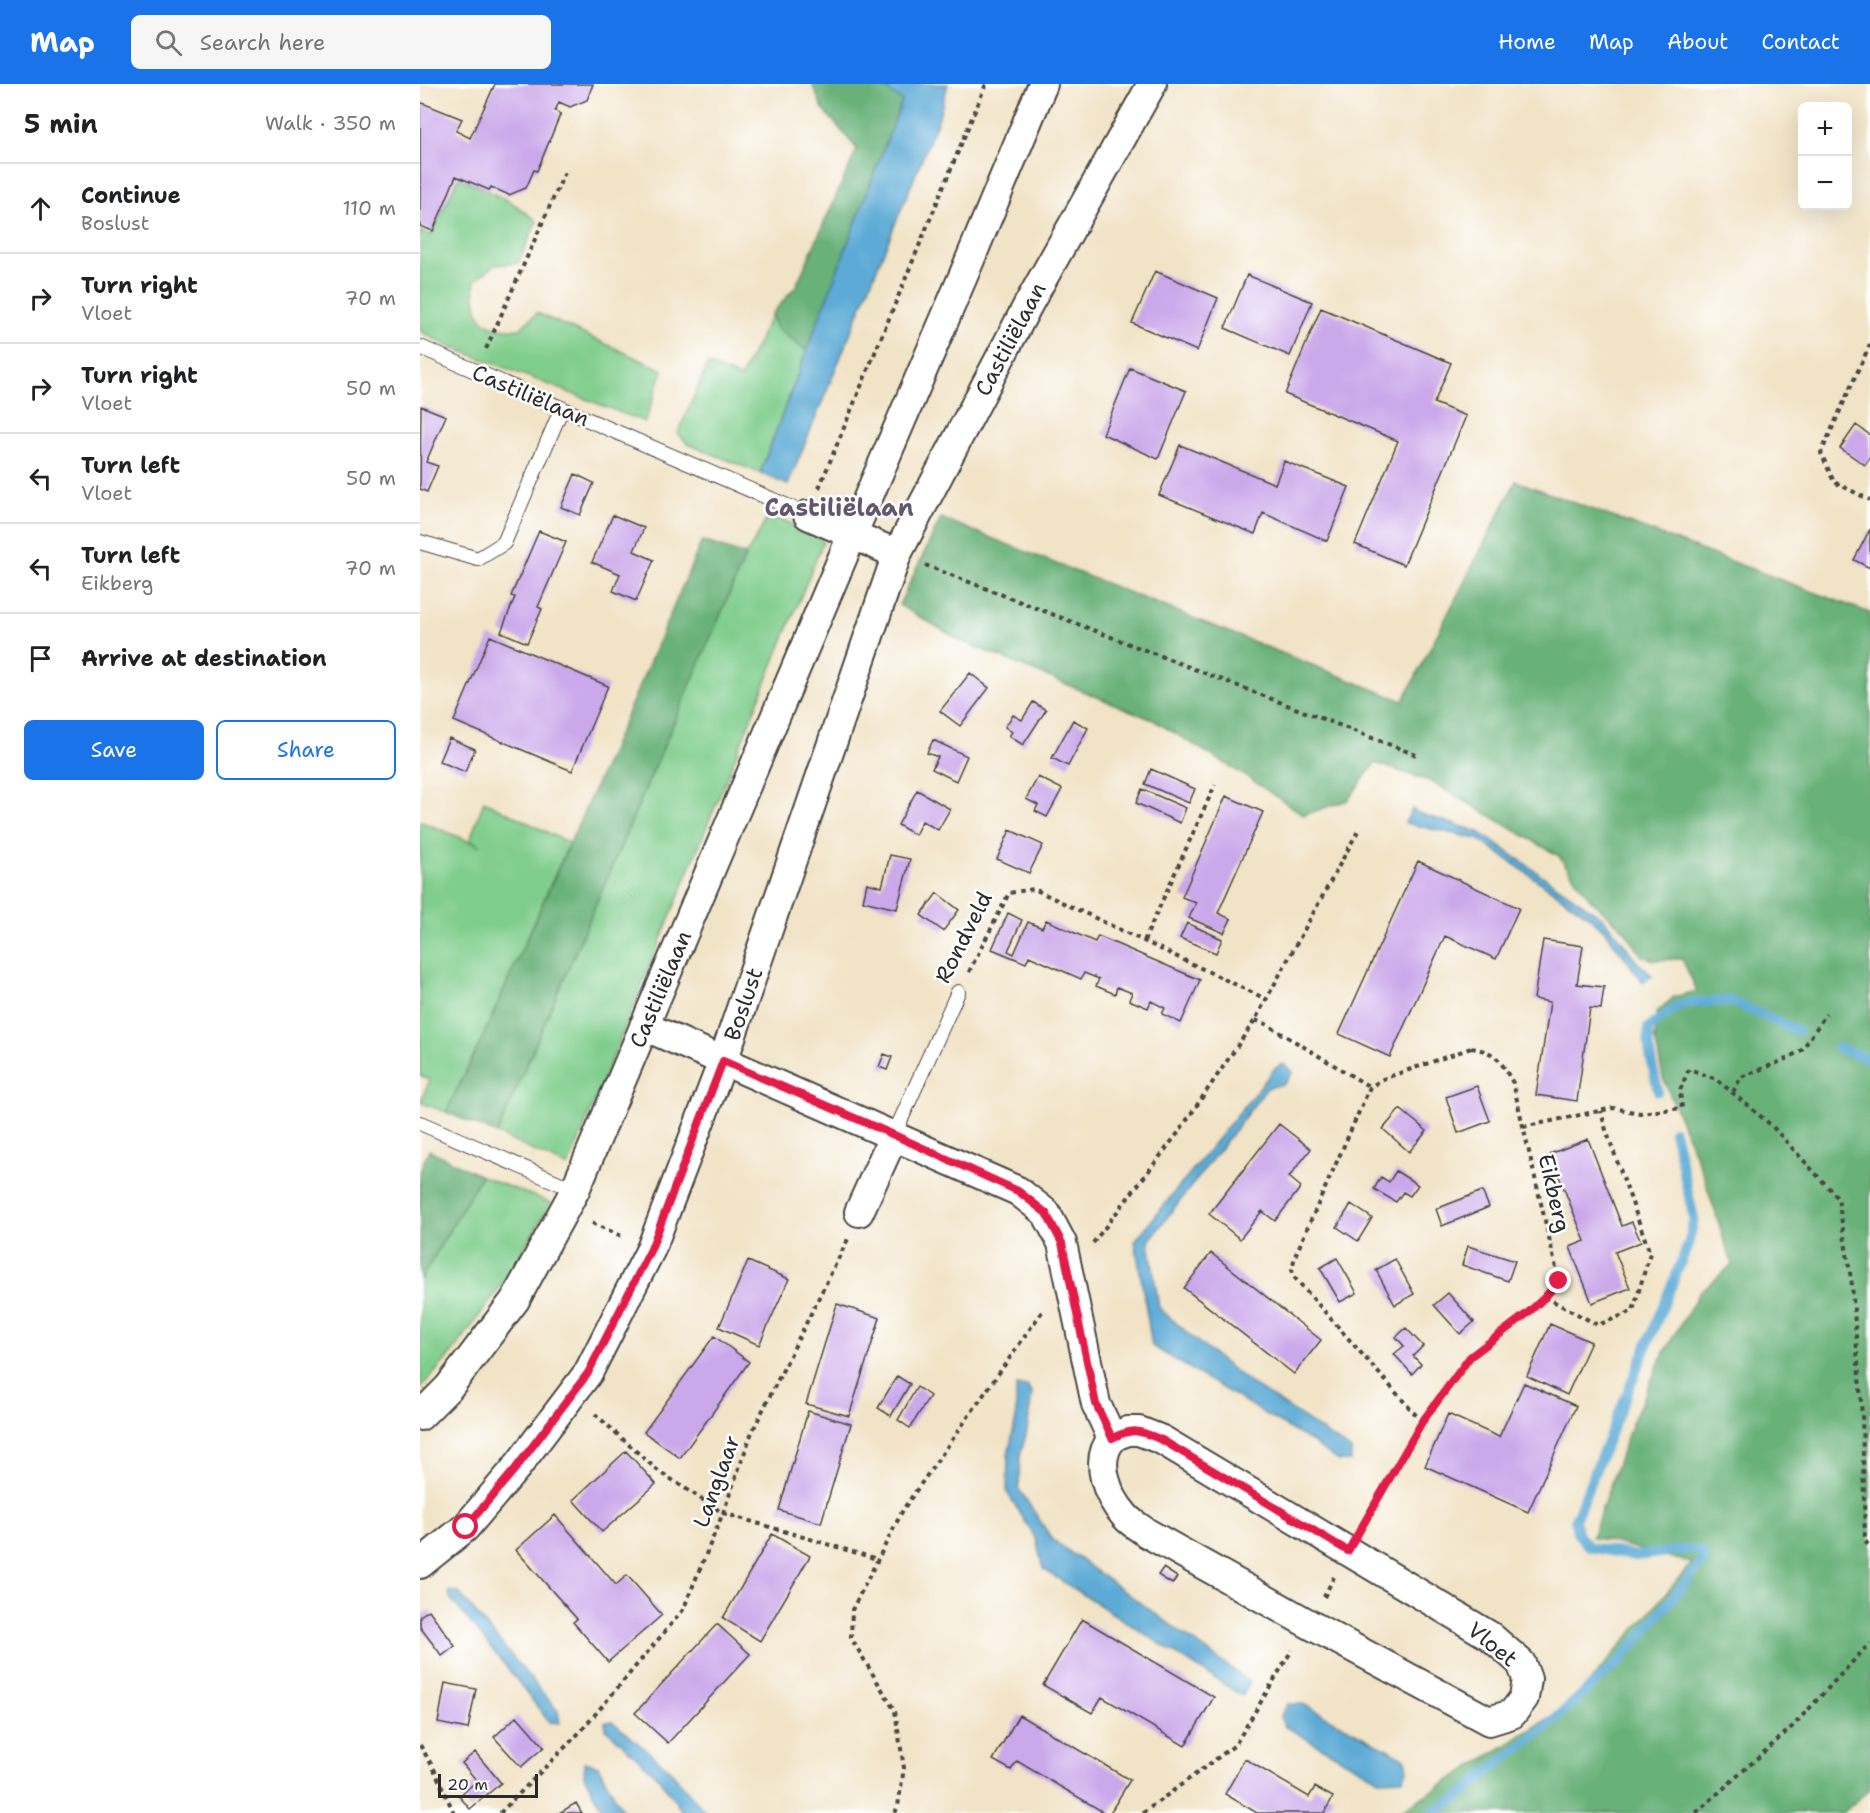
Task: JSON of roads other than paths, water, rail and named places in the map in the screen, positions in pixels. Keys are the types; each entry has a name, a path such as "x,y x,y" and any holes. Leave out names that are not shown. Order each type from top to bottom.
{"street":[{"name":"Castiliëlaan","path":"420,1416 449,1387 515,1300 570,1200 1043,84"},
{"name":"Castiliëlaan","path":"808,514 897,554 1029,303 1152,84"},
{"name":"Boslust","path":"420,1564 466,1527 516,1468 573,1394 588,1373 651,1249 723,1061 897,554"},
{"path":"645,1026 1018,1191 1046,1213 1062,1243 1096,1404 1112,1438"},
{"path":"859,1212 894,1135"},
{"name":"Vloet","path":"1128,1431 1139,1431 1162,1440 1490,1636 1521,1663 1527,1679 1524,1698 1512,1714 1489,1721 1147,1533 1126,1517 1111,1497 1103,1457 1112,1438 1128,1431"}],"lane":[{"name":"Castiliëlaan","path":"420,347 808,514"},
{"path":"420,543 478,559 504,543 562,408"},
{"name":"Rondveld","path":"894,1135 958,992"},
{"path":"420,1123 570,1200"}],"water":[{"path":"880,84 948,84 938,120 788,485 760,473 902,101"},
{"path":"1412,809 1421,814 1479,832 1602,917 1637,962 1652,976 1643,982 1605,931 1587,915 1478,839 1405,823"},
{"path":"1283,1064 1293,1072 1284,1084 1267,1088 1149,1241 1159,1308 1249,1382 1351,1450 1351,1461 1339,1461 1310,1441 1152,1346 1135,1241 1275,1068"},
{"path":"1016,1386 1027,1386 1032,1394 1027,1431 1020,1456 1019,1489 1052,1539 1250,1682 1242,1696 1043,1569 1036,1539 1007,1492 1008,1455 1016,1418"},
{"path":"449,1591 458,1592 558,1711 560,1723 549,1722 450,1598"},
{"path":"1288,1704 1303,1704 1406,1759 1408,1769 1403,1779 1379,1780 1284,1726 1280,1717"},
{"path":"605,1722 613,1722 668,1768 706,1813 683,1813 660,1779 606,1729"},
{"path":"585,1762 598,1766 624,1813 604,1813 584,1776"}],"waterway":[{"path":"1658,1091 1649,1050 1648,1028 1676,1007 1688,1003 1731,1001 1798,1031"},
{"path":"1838,1048 1870,1059"},
{"path":"1431,1813 1459,1797 1492,1768 1545,1728 1621,1660 1704,1560 1702,1552 1692,1549 1636,1556 1589,1547 1577,1533 1575,1520 1688,1245 1694,1219 1674,1131"}],"district":[{"name":"Castiliëlaan","path":"839,508"}]}
